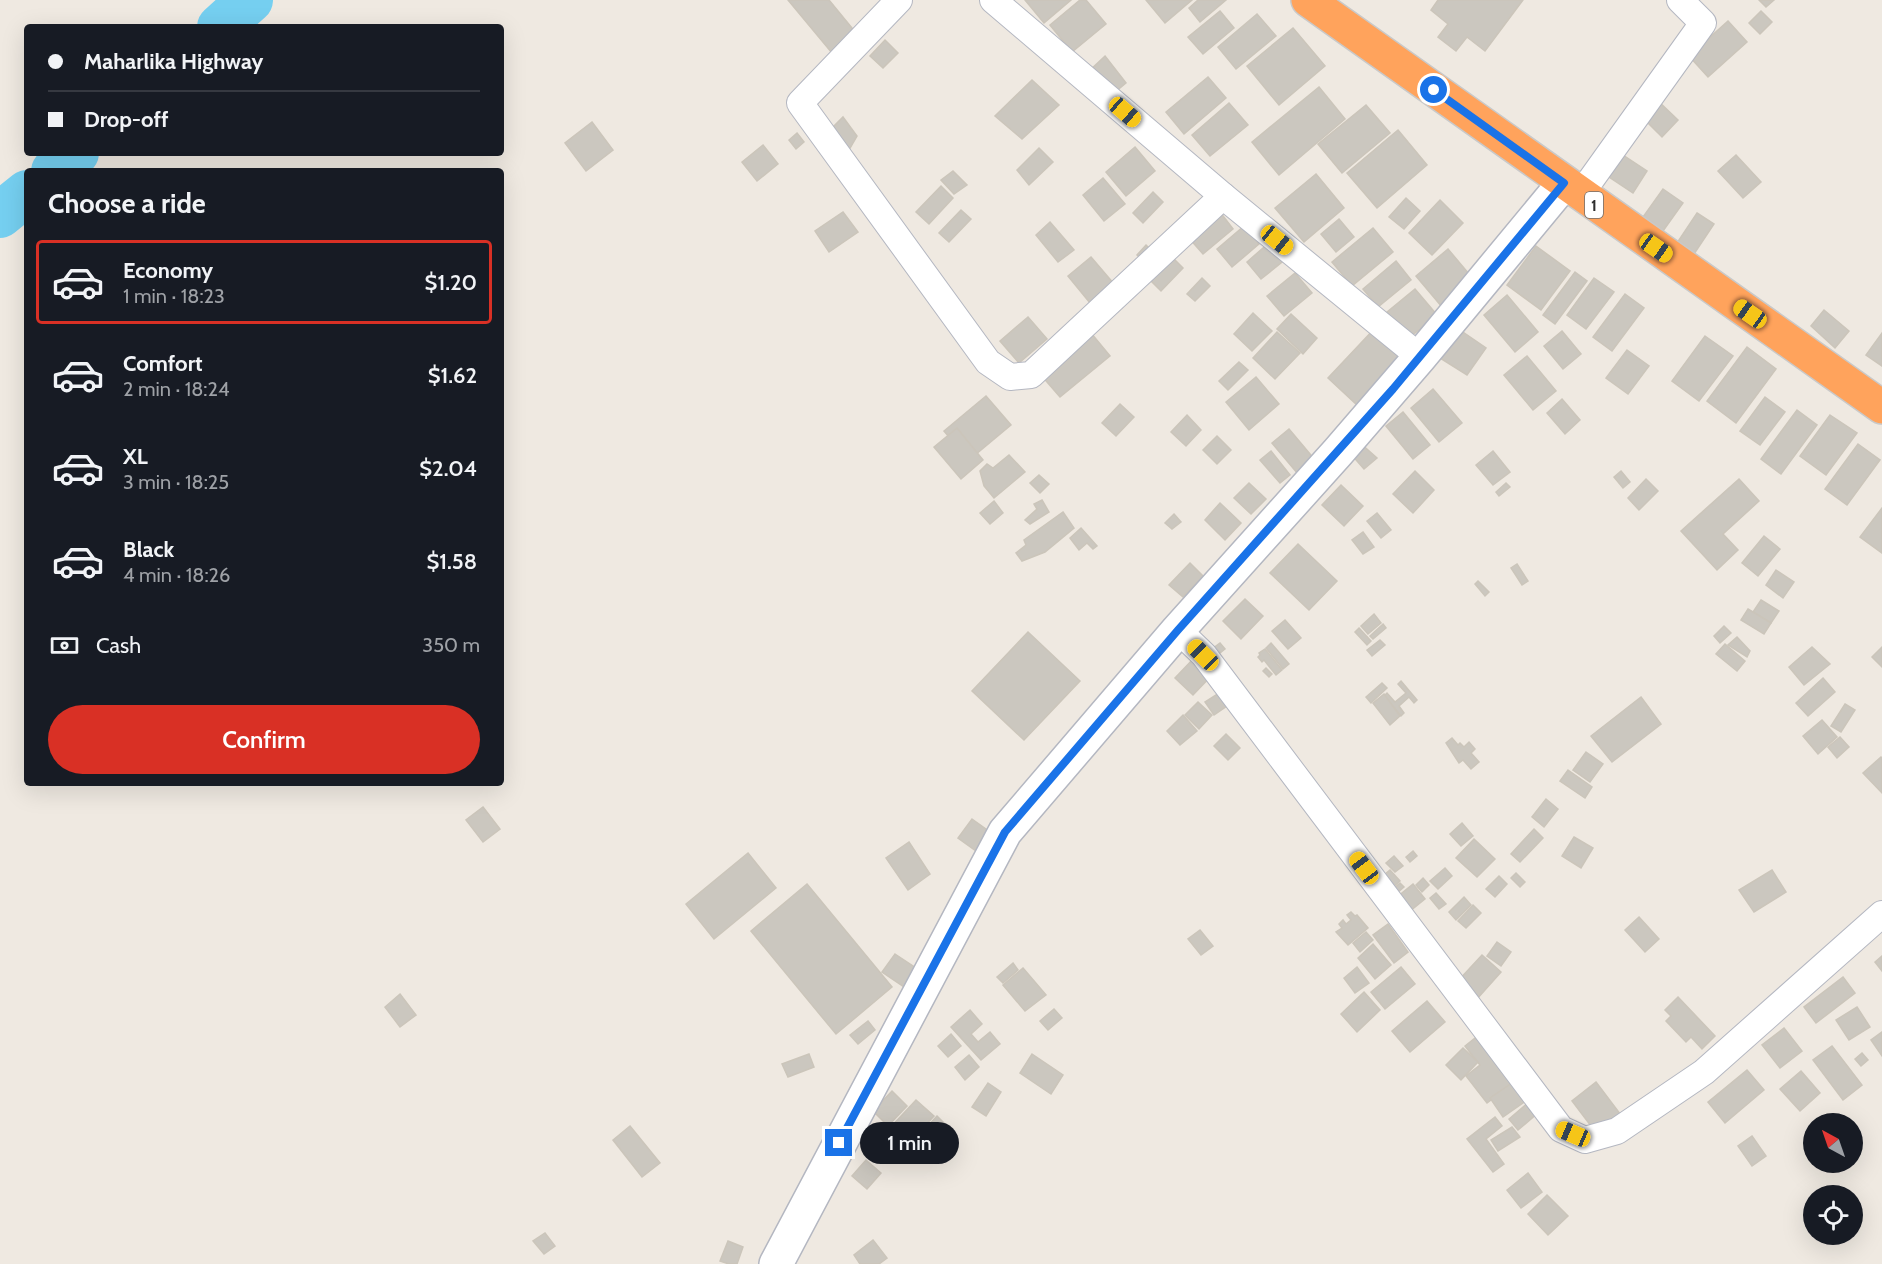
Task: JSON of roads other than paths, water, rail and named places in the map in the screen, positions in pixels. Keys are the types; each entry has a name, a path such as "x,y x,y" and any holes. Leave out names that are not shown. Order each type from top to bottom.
{"highway":[{"name":"1","path":"1308,0 1882,407"}],"street":[{"path":"899,0 800,103 987,362 1010,377 1031,375 1223,196"},
{"path":"993,0 1223,196 1420,357"},
{"path":"776,1264 1005,832 1178,630 1572,189 1703,23 1680,0"},
{"path":"1178,630 1209,662 1561,1129 1585,1140 1617,1131 1704,1072 1882,914"}],"waterway":[{"path":"223,24 250,0"},
{"path":"58,168 72,156"},
{"path":"0,215 24,195"}]}
